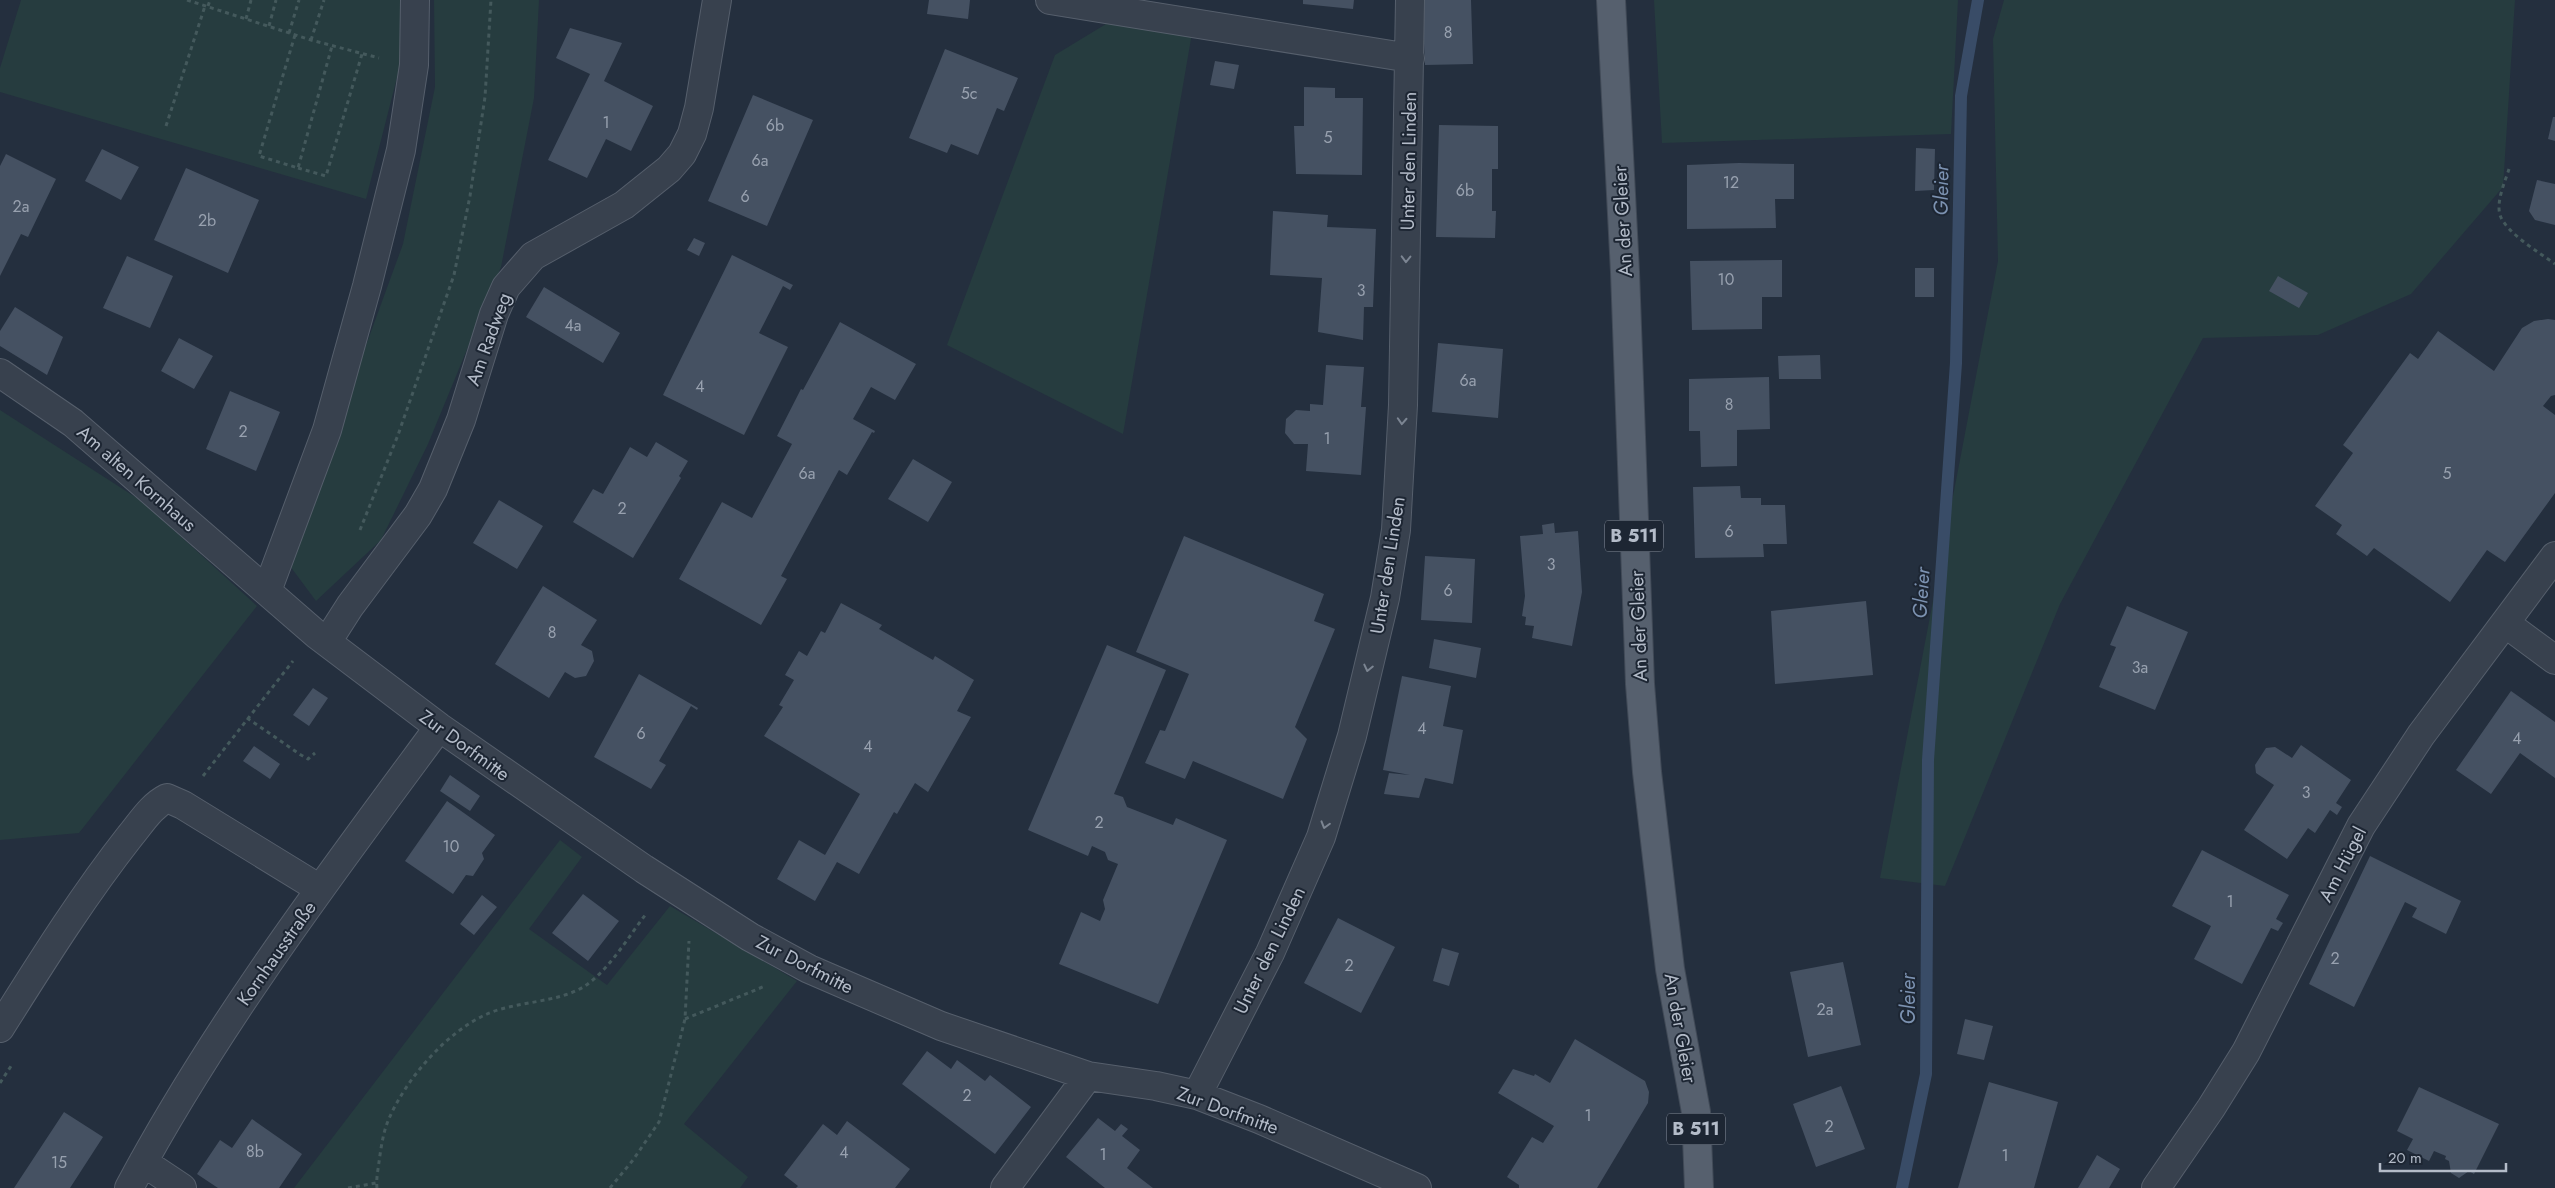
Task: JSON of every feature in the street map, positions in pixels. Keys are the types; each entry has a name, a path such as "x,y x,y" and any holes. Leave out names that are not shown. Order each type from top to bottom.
{"main road":[{"name":"An der Gleier","path":"1611,0 1625,272 1640,684 1647,772 1670,969 1696,1112 1699,1188"}],"street":[{"path":"267,591 327,430 401,150 414,65 415,0"},
{"name":"Am Radweg","path":"326,642 350,606 418,515 433,489 461,420 494,314 506,287 518,270 533,256 624,206 669,169 682,154 692,134 699,108 717,0"},
{"path":"1050,0 1410,58"},
{"name":"Unter den Linden","path":"1197,1095 1270,953 1321,838 1352,736 1385,598 1396,530 1400,470 1410,0"},
{"name":"Am alten Kornhaus","path":"0,372 73,422 267,591"},
{"name":"Am Hügel","path":"2156,1188 2211,1108 2246,1052 2361,826 2421,735 2555,556"},
{"name":"Zur Dorfmitte","path":"267,591 326,642 439,727 679,892 750,937 808,969 950,1029 1088,1076 1156,1086 1197,1095 1259,1118 1418,1188"},
{"path":"2505,623 2555,660"},
{"name":"Kornhausstraße","path":"129,1188 162,1126 211,1047 320,889 439,727"},
{"path":"0,1028 110,862 150,812 159,802 167,798 183,805 320,889"},
{"path":"1005,1188 1088,1076"},
{"path":"142,1162 182,1188"}],"path":[{"path":"187,0 311,40 398,63 414,65"},
{"path":"166,126 206,6 210,0"},
{"path":"246,19 251,0"},
{"path":"269,26 276,0"},
{"path":"289,33 299,0"},
{"path":"311,40 324,0"},
{"path":"359,531 398,435 454,275 470,196 485,97 492,0"},
{"path":"295,35 259,156 326,176 362,54"},
{"path":"298,168 332,46"},
{"path":"2508,169 2500,200 2500,215 2507,227 2555,264"},
{"path":"247,718 301,756 308,759 315,753"},
{"path":"610,1188 633,1160 659,1122 685,1019 679,892"},
{"path":"377,1188 381,1148 388,1121 418,1071 435,1051 486,1014 511,1005 572,993 585,986 679,892"},
{"path":"685,1019 808,969"},
{"path":"348,1188 376,1183"}],"green space":[{"path":"21,0 402,0 404,50 366,199 0,92 0,68"},
{"path":"434,0 539,0 534,98 501,267 428,444 381,540 316,601 287,562 403,244 435,87"},
{"path":"1654,0 1958,0 1951,134 1662,143"},
{"path":"2004,0 2515,0 2503,187 2411,294 2318,335 2203,338 2060,604 1945,886 1880,878 1998,261 1993,39"},
{"path":"1106,24 1192,33 1123,434 947,345 1055,55"},
{"path":"0,410 143,502 257,606 79,833 0,840"},
{"path":"560,840 582,857 529,929 607,985 670,906 797,981 684,1124 748,1177 740,1188 294,1188"}],"building":[{"path":"929,0 970,0 968,19 927,14"},
{"path":"1303,0 1354,0 1353,9 1303,4"},
{"path":"1422,0 1471,0 1473,64 1425,65"},
{"path":"570,28 622,43 604,81 653,106 631,151 606,139 587,178 548,160 590,74 556,58"},
{"path":"945,49 1018,78 1004,111 997,108 978,155 951,144 947,153 909,138"},
{"path":"1215,61 1239,65 1234,89 1210,85"},
{"path":"1304,87 1335,88 1335,98 1363,98 1362,175 1296,174 1294,126 1304,126"},
{"path":"753,95 813,120 767,226 708,201"},
{"path":"2553,117 2555,117 2555,141 2548,139"},
{"path":"1439,125 1498,126 1498,169 1492,169 1492,211 1496,211 1495,238 1436,237"},
{"path":"1916,148 1935,149 1934,190 1915,191"},
{"path":"102,149 139,167 121,200 85,181"},
{"path":"6,154 56,179 28,237 21,234 0,276 0,166"},
{"path":"1739,163 1794,164 1794,199 1775,199 1776,228 1687,229 1687,165"},
{"path":"186,168 259,200 228,273 154,240"},
{"path":"2537,180 2555,184 2555,225 2535,220 2529,211"},
{"path":"1273,211 1328,215 1327,227 1376,229 1373,307 1364,307 1363,340 1318,332 1322,278 1270,275"},
{"path":"694,238 705,243 699,256 687,250"},
{"path":"732,255 793,285 790,290 783,286 759,333 788,347 744,435 663,395"},
{"path":"127,256 173,276 150,328 103,308"},
{"path":"1782,260 1782,297 1762,297 1762,329 1692,330 1690,261"},
{"path":"1915,268 1934,268 1934,297 1915,297"},
{"path":"2278,276 2308,293 2299,308 2269,291"},
{"path":"544,287 620,333 603,363 526,317"},
{"path":"15,307 63,337 47,375 0,346 0,331"},
{"path":"2555,320 2555,395 2551,396 2543,406 2555,415 2555,493 2505,562 2487,550 2450,602 2374,548 2367,556 2336,534 2342,525 2315,506 2353,453 2343,445 2410,353 2418,359 2438,331 2494,371 2522,328 2534,321"},
{"path":"840,322 916,364 895,400 871,387 853,419 875,431 874,433 872,432 847,475 839,470 781,576 787,579 761,625 679,579 722,502 752,518 792,444 777,436 801,389 803,390"},
{"path":"179,338 213,356 194,389 161,371"},
{"path":"1438,343 1503,349 1498,418 1432,412"},
{"path":"1820,355 1821,379 1779,379 1778,356"},
{"path":"1326,365 1364,367 1361,407 1366,407 1361,475 1306,471 1308,444 1294,444 1285,433 1286,419 1296,410 1310,411 1310,404 1323,405"},
{"path":"1769,377 1770,429 1737,430 1737,466 1701,467 1700,431 1689,431 1689,379"},
{"path":"230,391 280,412 256,471 206,449"},
{"path":"656,442 688,461 679,476 681,478 633,558 573,522 593,489 603,494 630,447 647,457"},
{"path":"913,459 952,482 928,522 888,499"},
{"path":"1740,486 1741,498 1761,498 1761,505 1785,505 1787,544 1763,544 1764,557 1695,558 1693,487"},
{"path":"499,500 543,526 517,569 473,543"},
{"path":"1554,523 1555,533 1578,531 1582,592 1572,646 1532,638 1534,626 1525,625 1526,617 1522,616 1525,596 1520,536 1543,534 1542,525"},
{"path":"1184,536 1324,594 1314,621 1335,629 1295,727 1307,739 1283,799 1193,761 1185,779 1145,763 1160,730 1165,731 1189,674 1136,652"},
{"path":"1425,556 1475,559 1472,623 1421,620"},
{"path":"543,586 597,620 581,645 592,651 594,661 586,676 575,678 565,672 549,698 495,664"},
{"path":"1866,601 1873,675 1775,684 1771,611"},
{"path":"841,603 882,625 879,629 933,660 935,656 974,680 957,711 971,717 928,792 915,783 897,814 894,812 859,874 837,862 815,901 777,879 799,840 825,855 860,794 764,736 783,707 779,705 794,680 785,675 799,651 807,656 821,631 825,633"},
{"path":"2127,606 2188,632 2155,710 2099,687 2116,647 2110,645"},
{"path":"1434,639 1481,648 1476,678 1429,668"},
{"path":"1107,645 1166,670 1114,794 1123,797 1127,807 1173,825 1176,818 1227,840 1158,1004 1059,964 1081,912 1100,921 1105,909 1103,900 1118,864 1108,860 1105,852 1092,846 1088,856 1028,830"},
{"path":"639,674 698,708 697,710 691,706 659,761 666,765 651,789 594,757"},
{"path":"1402,676 1451,686 1443,726 1463,730 1453,784 1425,778 1419,798 1384,794 1389,773 1410,775 1383,770"},
{"path":"313,688 328,698 309,726 293,715"},
{"path":"2511,691 2555,722 2555,778 2520,753 2491,794 2456,770"},
{"path":"2301,745 2351,780 2336,803 2342,807 2337,815 2330,810 2315,833 2308,828 2287,859 2244,830 2274,785 2256,773 2255,765 2266,748 2275,747 2292,758"},
{"path":"254,746 280,764 270,779 243,761"},
{"path":"450,775 480,796 470,811 440,791"},
{"path":"447,801 495,835 482,853 484,859 473,876 466,875 453,894 405,861"},
{"path":"2202,850 2289,895 2276,919 2283,923 2278,931 2271,928 2242,984 2194,959 2211,926 2172,906"},
{"path":"2370,856 2461,901 2446,934 2412,917 2417,908 2405,902 2354,1007 2309,984"},
{"path":"583,894 619,921 588,961 552,933"},
{"path":"482,895 497,907 474,935 460,924"},
{"path":"1338,918 1395,947 1361,1013 1304,983"},
{"path":"1442,948 1459,953 1449,986 1433,981"},
{"path":"1843,962 1861,1045 1808,1057 1790,972"},
{"path":"1965,1019 1993,1026 1984,1060 1957,1054"},
{"path":"1575,1039 1645,1081 1649,1092 1648,1103 1597,1188 1519,1188 1519,1185 1507,1177 1532,1137 1543,1143 1554,1126 1498,1093 1513,1069 1534,1076 1535,1074 1550,1083"},
{"path":"927,1051 951,1069 957,1060 985,1081 990,1075 1031,1107 995,1154 902,1084"},
{"path":"1989,1082 2058,1102 2034,1188 1958,1188"},
{"path":"1841,1086 1865,1149 1816,1167 1793,1104"},
{"path":"2419,1087 2499,1124 2474,1174 2469,1171 2459,1178 2451,1173 2449,1161 2445,1159 2446,1156 2434,1151 2429,1161 2407,1150 2413,1139 2397,1131"},
{"path":"64,1112 103,1137 70,1188 14,1188"},
{"path":"1098,1118 1115,1131 1121,1124 1128,1129 1122,1136 1140,1150 1127,1168 1153,1188 1105,1188 1066,1157"},
{"path":"252,1119 302,1154 279,1188 218,1188 197,1174 220,1140 232,1148"},
{"path":"847,1121 910,1169 895,1188 796,1188 798,1186 784,1175 823,1124 837,1135"},
{"path":"2097,1155 2120,1169 2109,1188 2078,1188"}],"waterway":[{"name":"Gleier","path":"1902,1188 1926,1074 1928,760 1956,363 1961,96 1978,0"}]}
